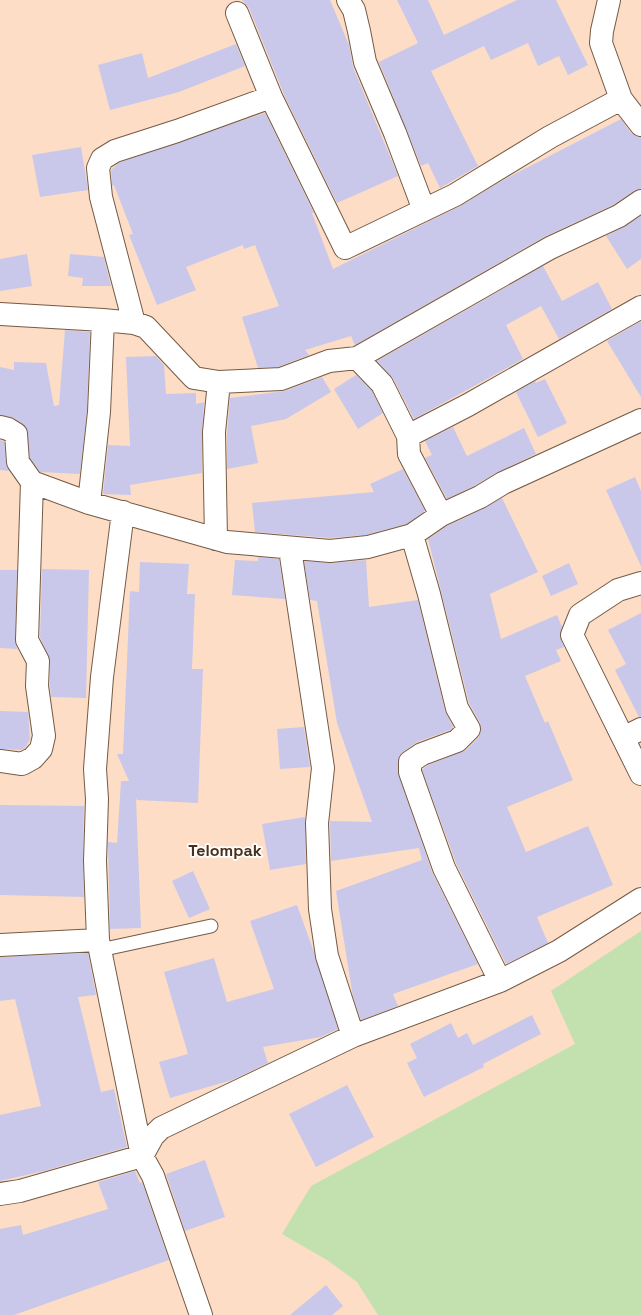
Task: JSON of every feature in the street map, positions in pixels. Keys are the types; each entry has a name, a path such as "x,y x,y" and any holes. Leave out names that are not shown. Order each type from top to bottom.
{"street":[{"path":"348,0 356,17 365,62 395,133 424,210"},
{"path":"608,0 601,43 621,99 641,125"},
{"path":"237,13 271,97 345,248 455,195 550,137 621,99"},
{"path":"134,323 101,197 98,168 102,159 115,151 178,131 271,97"},
{"path":"0,314 134,323 146,327 194,378 219,382 281,379 329,361 357,358 550,248 619,216 641,201"},
{"path":"408,436 468,405 641,307"},
{"path":"89,503 99,412 103,320"},
{"path":"357,358 382,384 408,436 409,454 441,515"},
{"path":"216,539 214,432 219,382"},
{"path":"0,427 8,429 16,434 18,462 32,482 89,503 227,542 290,549 330,551 368,547 412,535 441,515 480,497 503,483 641,420"},
{"path":"0,761 22,764 33,758 41,750 44,736 37,686 38,662 27,640 32,482"},
{"path":"123,512 102,677 95,769 97,799 95,861 99,945 142,1156 156,1184 201,1315"},
{"path":"412,535 429,594 457,708 469,729 457,741 422,754 410,762 410,772 444,868 500,981"},
{"path":"290,549 323,768 317,823 320,909 327,956 353,1036"},
{"path":"641,583 618,590 580,615 572,635 632,734 641,774"},
{"path":"0,1194 20,1191 142,1156 154,1136 161,1128 353,1036 500,981 559,951 641,899"},
{"path":"0,945 99,945"}],"lane":[{"path":"99,945 211,926"}],"green space":[{"path":"641,931 641,1315 378,1315 357,1282 327,1260 282,1234 311,1186 575,1044 551,991"}],"building":[{"path":"242,0 330,0 349,45 353,67 398,176 337,203 285,97 249,8"},
{"path":"397,0 428,0 444,35 517,0 556,0 588,65 568,75 559,56 538,66 528,43 491,60 484,46 431,71 478,166 440,188 428,163 421,166 379,62 418,43"},
{"path":"236,44 245,66 179,92 110,110 98,65 142,53 148,78"},
{"path":"265,113 314,213 312,213 333,269 460,206 507,178 621,119 631,133 641,137 641,189 634,191 613,205 544,237 355,345 351,336 305,350 309,355 278,367 258,368 242,317 279,306 255,245 244,249 243,245 186,267 196,290 157,305 129,235 133,234 114,185 112,186 111,170 120,162"},
{"path":"81,147 88,190 40,197 32,155"},
{"path":"641,216 641,259 627,269 606,236"},
{"path":"27,254 32,286 0,291 0,259"},
{"path":"70,254 104,257 111,286 82,286 83,278 68,276"},
{"path":"543,266 562,301 598,282 612,309 559,339 541,306 506,325 523,359 414,419 393,378 377,361"},
{"path":"641,321 641,397 607,341"},
{"path":"65,330 90,332 87,411 80,474 40,472 30,458 26,427 14,418 0,415 0,367 14,370 14,362 46,363 54,406 59,405"},
{"path":"156,356 164,365 166,394 196,393 196,404 204,402 202,473 130,485 131,495 103,494 108,445 130,446 126,357"},
{"path":"356,375 372,391 383,413 358,429 334,389"},
{"path":"322,377 331,392 286,419 251,426 258,463 227,469 227,433 230,398 285,391"},
{"path":"545,379 567,423 538,437 516,392 535,381 536,383"},
{"path":"453,427 467,456 524,428 536,454 447,499 425,458 432,455 425,441"},
{"path":"0,440 4,441 6,463 9,471 0,470"},
{"path":"403,469 425,511 407,524 366,535 330,538 255,532 252,503 374,492 370,484"},
{"path":"635,477 641,491 641,566 606,490"},
{"path":"502,498 538,572 490,594 501,639 557,615 562,627 560,636 564,647 556,650 561,661 525,676 545,723 548,721 573,780 507,807 526,852 588,826 613,885 537,917 548,943 506,964 456,863 422,770 428,765 466,750 478,738 481,730 480,723 469,703 428,539 447,526"},
{"path":"258,557 279,559 285,599 232,595 235,560 258,561"},
{"path":"366,560 369,607 418,600 445,711 453,727 450,730 417,742 403,752 399,756 398,772 432,872 478,964 393,994 398,1006 361,1020 353,997 336,891 422,860 419,848 331,861 330,821 372,822 337,723 317,601 310,600 304,561 331,563"},
{"path":"140,562 189,564 187,594 195,594 192,669 203,669 198,803 137,800 136,798 141,928 110,929 108,842 117,843 121,781 129,781 117,754 123,754 130,591 139,592"},
{"path":"569,563 578,584 551,596 542,576"},
{"path":"42,569 89,570 86,698 51,697 50,661 40,637"},
{"path":"0,570 17,570 15,640 17,649 0,648"},
{"path":"641,613 641,717 639,717 615,670 626,664 608,630"},
{"path":"0,711 28,712 30,739 25,748 21,750 0,749"},
{"path":"304,727 310,767 280,769 277,729"},
{"path":"0,805 84,806 84,897 0,895"},
{"path":"305,817 306,864 270,870 262,824"},
{"path":"193,871 210,909 189,918 172,881"},
{"path":"297,905 314,952 338,1029 321,1037 263,1047 268,1063 232,1080 170,1098 159,1062 188,1054 164,972 214,958 227,1002 274,989 250,921"},
{"path":"88,953 96,995 78,997 101,1092 114,1089 127,1147 44,1171 0,1181 0,1115 41,1106 15,999 0,1001 0,957"},
{"path":"532,1015 541,1034 483,1064 484,1067 424,1097 407,1063 417,1058 410,1044 451,1023 458,1038 467,1033 473,1045"},
{"path":"347,1085 374,1137 316,1167 289,1114"},
{"path":"205,1160 225,1217 185,1231 166,1174"},
{"path":"135,1171 140,1183 142,1182 169,1260 14,1315 0,1315 0,1229 21,1225 23,1235 108,1209 98,1182"},
{"path":"326,1285 343,1306 332,1315 290,1315"}],"district":[{"name":"Telompak","path":"225,850"}]}
